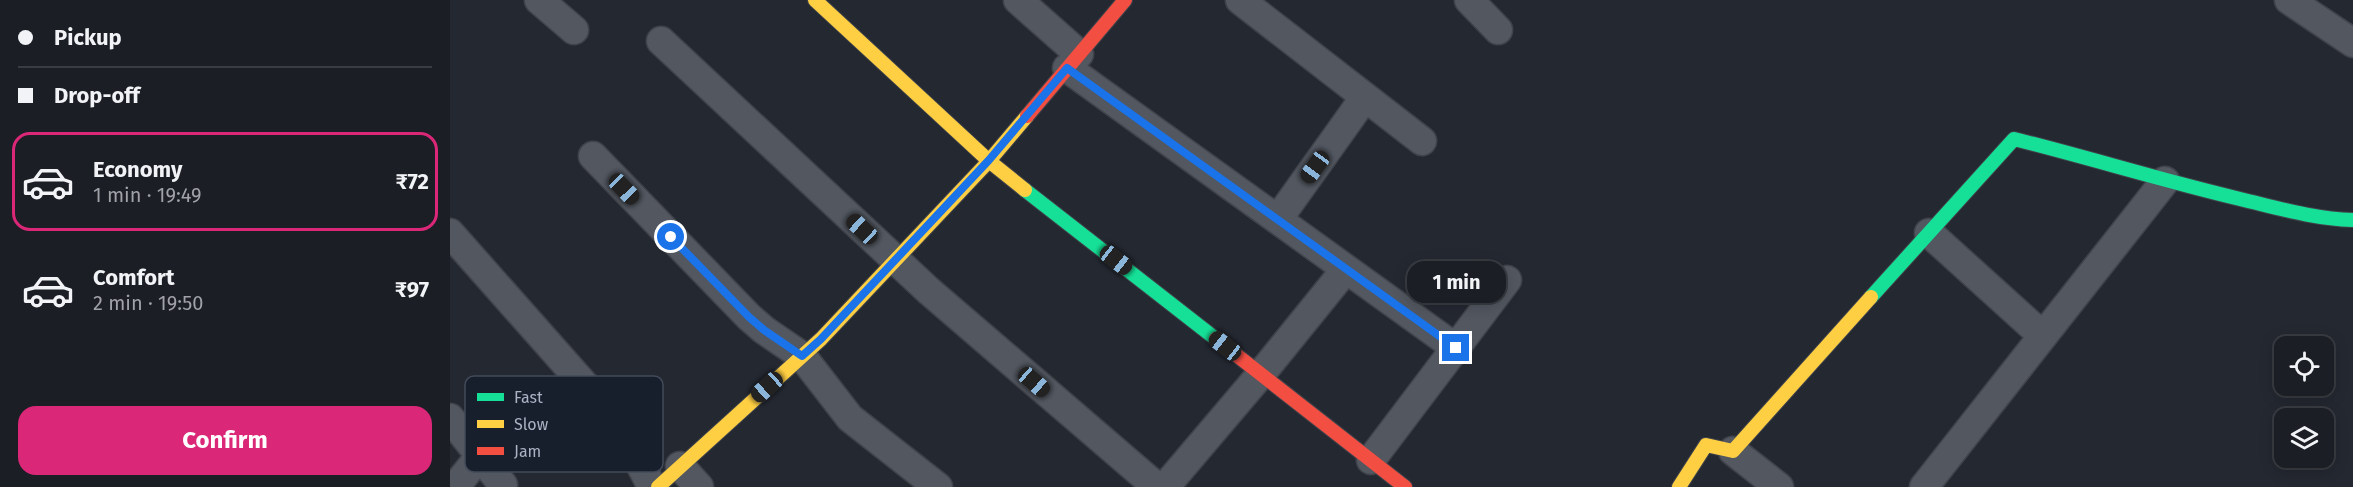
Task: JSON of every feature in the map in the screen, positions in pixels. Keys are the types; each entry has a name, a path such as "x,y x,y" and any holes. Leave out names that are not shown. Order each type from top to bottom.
{"street":[{"path":"539,0 574,30"},
{"path":"815,0 989,160 1406,487"},
{"path":"1018,0 1073,61 1278,219 1456,348"},
{"path":"658,487 802,356 895,260 989,160 1125,0"},
{"path":"1240,0 1422,141"},
{"path":"1469,0 1498,30"},
{"path":"2289,0 2353,43"},
{"path":"661,41 895,260 1157,487"},
{"path":"1278,219 1365,97"},
{"path":"1733,451 2014,140 2110,163 2165,181 2324,219 2353,220"},
{"path":"593,156 749,317 802,356 850,418 938,487"},
{"path":"1924,487 2165,181"},
{"path":"450,233 577,376"},
{"path":"1929,233 2043,336"},
{"path":"1165,487 1346,269"},
{"path":"1371,460 1507,280"},
{"path":"450,418 465,437"},
{"path":"1680,487 1706,445 1733,451 1779,487"},
{"path":"680,466 699,487"},
{"path":"455,487 467,472"},
{"path":"493,472 503,485"},
{"path":"644,472 652,487"}],"traffic: fast":[{"path":"1871,297 2014,139 2282,209 2324,218 2353,220"},
{"path":"1025,190 1216,339"}],"traffic: slow":[{"path":"815,0 989,161 1025,190"},
{"path":"658,487 821,339 989,161 1027,116"},
{"path":"1679,487 1706,445 1733,451 1871,297"}],"traffic: jam":[{"path":"1027,116 1125,0"},
{"path":"1216,339 1405,487"}],"route":[{"path":"671,237 749,317 802,356 821,339 989,160 1067,68 1456,348"}]}
